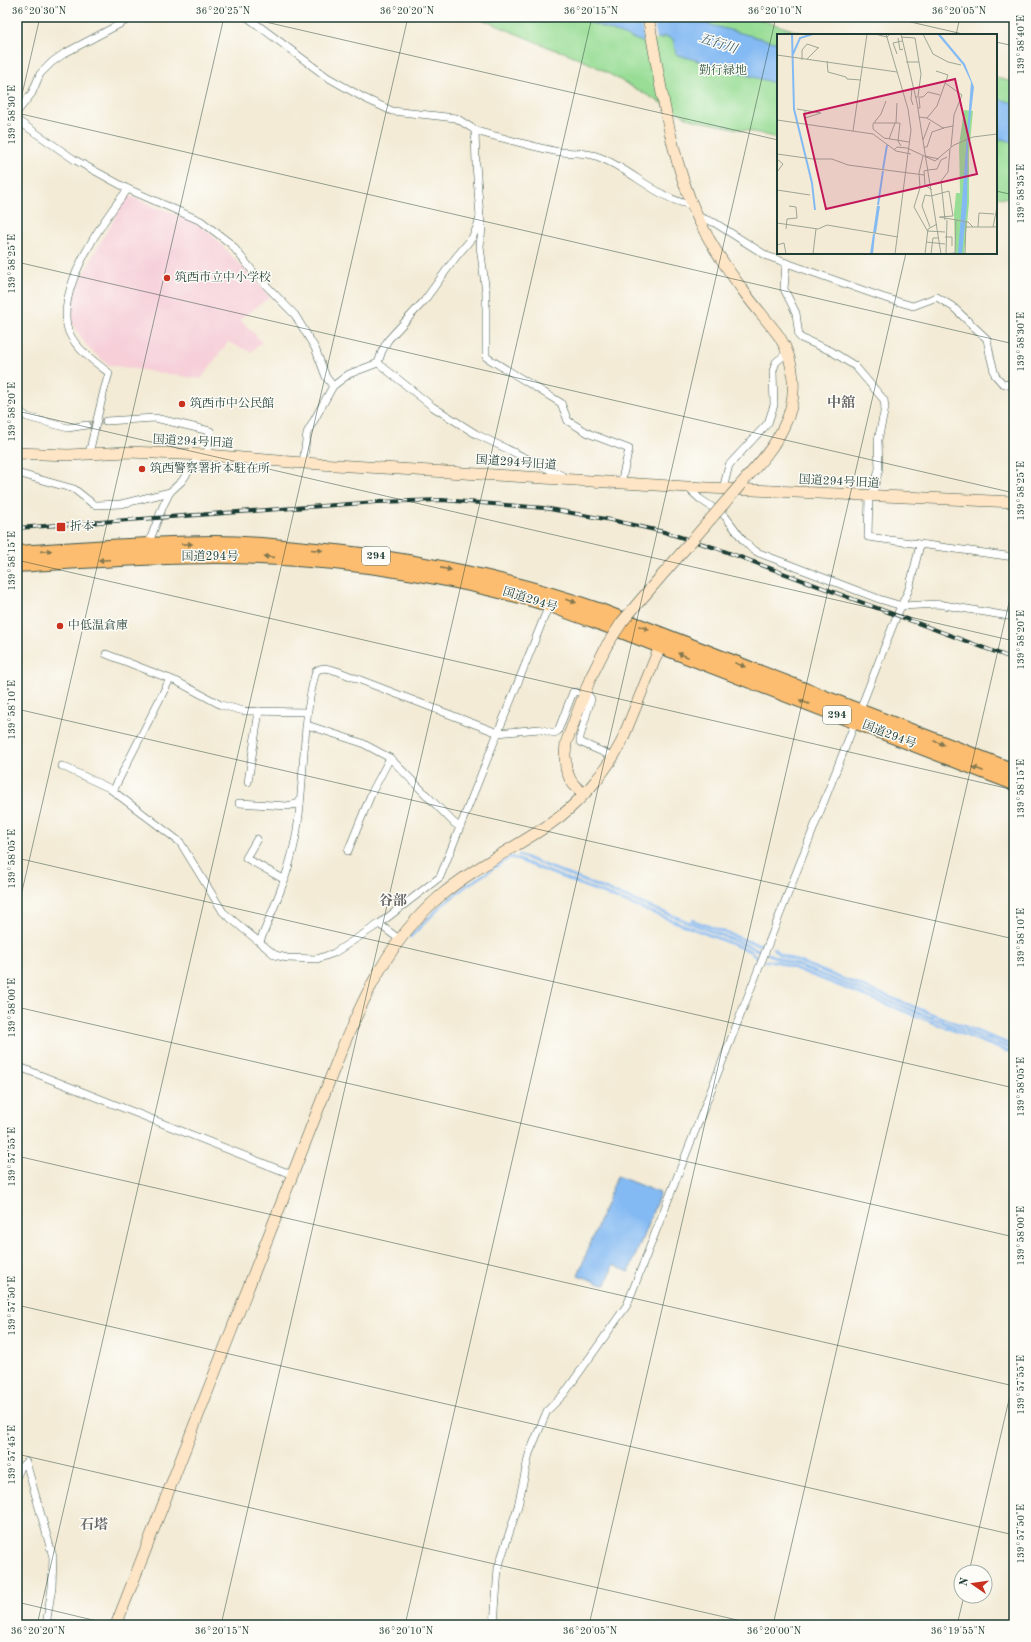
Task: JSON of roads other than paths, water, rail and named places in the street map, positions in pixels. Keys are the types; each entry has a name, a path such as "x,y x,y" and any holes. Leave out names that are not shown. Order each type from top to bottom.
{"highway":[{"name":"国道294号","path":"17,565 217,543 263,545 346,553 416,563 485,577 552,595 598,610 662,641"},
{"name":"国道294号","path":"17,553 146,551 345,563 414,573 483,587 548,605 662,641 858,717 1014,783"},
{"name":"国道294号","path":"858,717 1014,771"}],"street":[{"path":"17,112 32,93 40,74 52,62 134,17"},
{"path":"247,17 327,77 364,98 392,111 456,118 475,130 556,151 588,153 610,161 682,204 693,205"},
{"path":"584,794 574,785 568,774 565,756 566,743 590,679 607,645 622,622 741,484 778,438 790,412 793,382 791,363 780,337 724,264 693,205 676,155 648,17"},
{"path":"17,120 75,160 128,189 201,221 231,244 255,274 295,315 315,348 326,377 333,386"},
{"path":"475,130 476,164 482,228 480,246 486,293 486,357 561,403 568,421 596,437 629,449 621,483"},
{"path":"89,454 109,373 76,344 67,327 66,304 76,275 94,237 128,189"},
{"path":"698,216 715,223 767,256 786,264 913,306 937,297 953,306 987,339 990,356 996,375 1002,383 1014,387"},
{"path":"378,363 388,340 424,301 456,257 472,238 480,217"},
{"path":"786,264 784,289 796,314 801,338 831,351 855,366 884,400 885,408 878,440 879,469 870,496 868,537 1014,557"},
{"path":"723,489 726,471 729,465 768,423 772,415 774,405 773,371 778,358 787,353"},
{"path":"303,463 307,433 333,386 349,374 378,363"},
{"path":"378,363 433,407 476,434 570,480"},
{"path":"17,409 27,417 68,428 87,425"},
{"path":"106,421 155,418 210,430 203,455 182,481 170,492 163,506 146,551"},
{"name":"国道294号旧道","path":"17,453 68,455 128,452 203,455 303,463 687,487 1014,502"},
{"path":"17,472 74,489 96,505 121,504 170,492"},
{"path":"687,487 700,499 725,516 752,549 879,599 902,606 938,604 1014,618"},
{"path":"494,1625 498,1568 518,1506 529,1454 547,1410 564,1394 627,1305 897,615 909,589 920,545"},
{"path":"62,766 113,791 180,842 223,912 260,941 275,955 287,958 317,959 334,953 379,924 440,877 548,605"},
{"path":"116,1625 341,1051 373,980 399,939 426,910 460,880 552,823 584,794 614,757 624,737 662,641"},
{"path":"106,654 170,679 221,705 244,711 307,712"},
{"path":"260,941 285,880 298,823 307,712 316,671 325,668 337,671 498,733 540,729 554,732 558,731 573,692 576,692"},
{"path":"113,791 170,679"},
{"path":"589,696 591,699 580,737 580,742 582,745 614,757"},
{"path":"248,782 259,711"},
{"path":"307,725 362,743 390,758 460,827"},
{"path":"348,851 372,792 390,758"},
{"path":"239,803 286,806 300,804"},
{"path":"257,839 246,858 285,880"},
{"path":"379,924 399,939"},
{"path":"17,1066 293,1175"},
{"path":"17,1476 21,1467 26,1462 53,1557 47,1624 56,1625"}],"water":[{"name":"五行川","path":"575,17 681,17 777,43 777,84 678,55 676,54 673,39 663,36 662,39 657,38 645,43"},
{"path":"997,98 1014,103 1014,142 997,138"},
{"path":"617,1176 660,1193 629,1272 613,1265 606,1285 578,1275"}],"waterway":[{"path":"519,855 761,951"},
{"path":"410,937 441,906 466,886 511,857 750,951 757,958"},
{"path":"692,920 747,941 762,945"},
{"path":"773,948 779,954 1014,1046"},
{"path":"768,954 1014,1050"},
{"path":"766,961 776,961 1014,1054"}],"tunnel":[{"path":"87,425 106,421"}],"railway":[{"path":"17,528 377,502 442,500 544,508 611,520 664,532 716,548 1014,659"}],"place":[{"name":"筑西市立中小学校","path":"167,278"},
{"name":"筑西市中公民館","path":"182,404"},
{"name":"筑西警察署折本駐在所","path":"142,469"},
{"name":"折本","path":"61,527"},
{"name":"中低温倉庫","path":"60,626"}],"district":[{"name":"中舘","path":"841,403"},
{"name":"谷部","path":"393,901"},
{"name":"石塔","path":"94,1525"}],"park label":[{"name":"勤行緑地","path":"723,71"}]}
